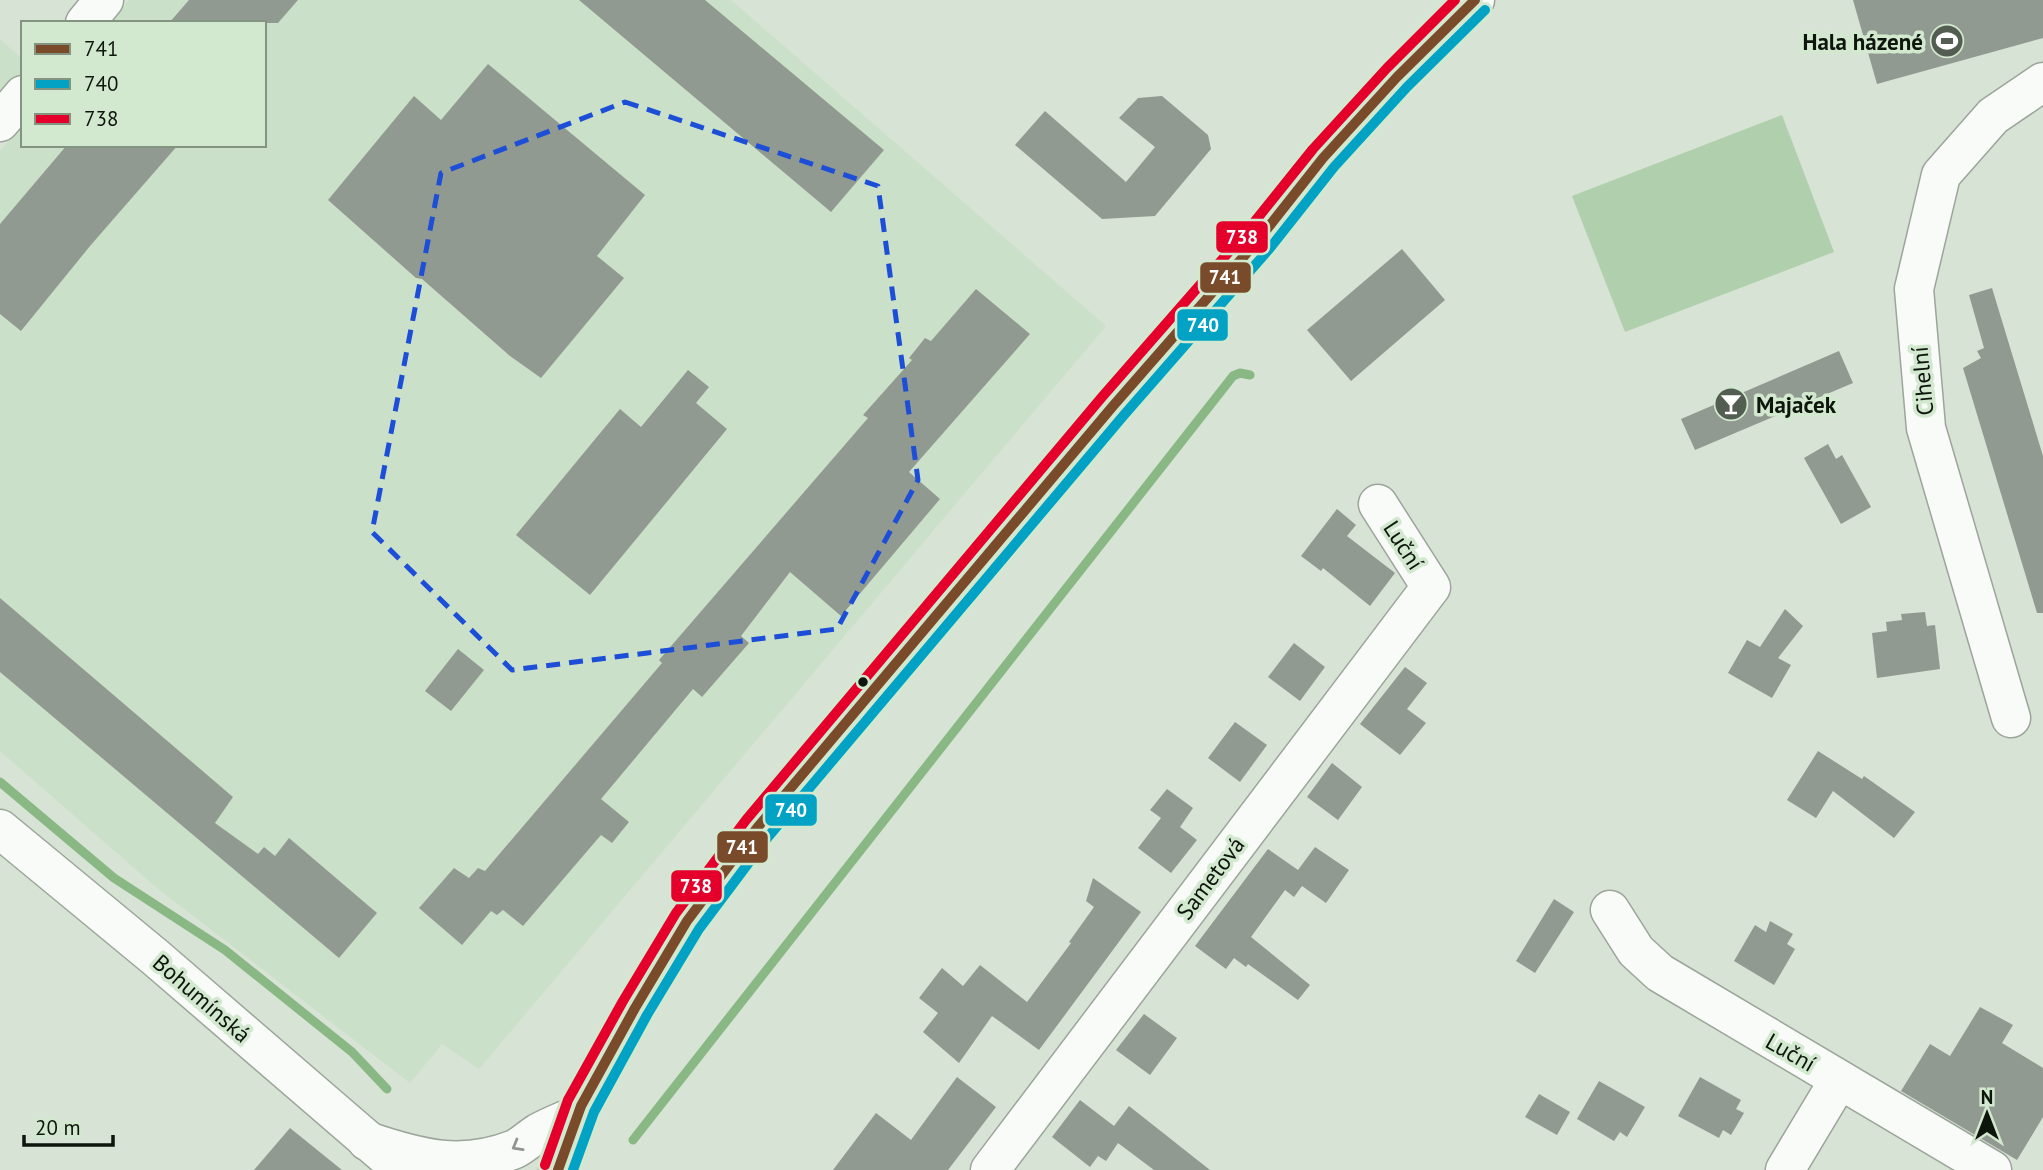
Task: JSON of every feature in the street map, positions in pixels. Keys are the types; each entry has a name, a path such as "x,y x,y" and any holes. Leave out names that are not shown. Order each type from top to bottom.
{"street":[{"path":"87,21 104,0"},
{"path":"558,1170 577,1115 635,1008 687,921 757,828 1113,406 1259,239 1323,158 1463,5"},
{"name":"Cihelní","path":"2011,718 1926,428 1914,289 1941,175 1993,116 2043,82"},
{"path":"0,122 21,97"},
{"name":"Luční","path":"1378,504 1431,587"},
{"name":"Sametová","path":"990,1170 1431,587"},
{"name":"Bohumínská","path":"0,829 155,957 389,1161"},
{"name":"Luční","path":"1610,910 1636,951 1660,973 1992,1170"},
{"path":"1785,1170 1839,1080"},
{"path":"389,1161 421,1159 452,1164 493,1159 517,1148 539,1132 577,1115"}],"highlighted area":[{"path":"625,102 878,186 918,480 837,629 512,670 372,532 441,173"}],"shaded area":[{"path":"129,0 731,0 1106,326 479,1069 442,1044 410,1083 157,888 0,751 0,151 21,126 21,147 266,147 266,21 112,21"},
{"path":"0,39 21,58 21,76 0,99"},
{"path":"1782,115 1834,252 1625,332 1572,196"}],"building":[{"path":"189,0 298,0 278,23 171,21"},
{"path":"579,0 705,0 884,150 831,212"},
{"name":"Hala házené","path":"1853,0 2043,0 2043,38 1877,84"},
{"path":"488,64 645,195 597,256 624,278 541,378 510,356 422,279 416,278 328,200 414,96 441,120"},
{"path":"1162,96 1208,135 1211,149 1155,216 1102,219 1015,145 1045,111 1126,182 1155,147 1119,118 1138,98"},
{"path":"65,147 176,147 21,331 0,314 0,224"},
{"path":"1402,249 1445,300 1351,381 1307,330"},
{"path":"1992,288 2043,456 2043,613 2037,613 1963,368 1981,358 1977,351 1984,348 1969,295"},
{"path":"976,289 1030,334 909,472 940,499 841,616 790,572 741,636 749,643 702,697 693,689 601,799 629,822 612,843 601,835 523,926 503,910 497,915 491,911 462,945 419,908 454,868 469,878 478,868 485,871 662,663 659,660 868,418 863,415 912,360 909,358 925,338 931,341"},
{"path":"1839,351 1853,383 1695,450 1681,419"},
{"path":"688,370 709,387 696,403 727,429 590,595 516,535 620,409 641,427"},
{"path":"1828,444 1836,459 1842,455 1871,507 1841,524 1804,458"},
{"path":"1337,509 1356,525 1347,536 1395,573 1370,606 1323,568 1321,571 1301,556"},
{"path":"0,598 233,797 215,823 258,854 264,847 275,856 289,838 377,913 339,958 0,672"},
{"path":"1785,609 1803,626 1778,658 1791,665 1772,698 1728,673 1747,640 1760,647"},
{"path":"1925,612 1927,626 1935,625 1940,669 1877,678 1872,633 1887,631 1886,622 1902,620 1901,614"},
{"path":"1294,643 1325,667 1300,701 1268,677"},
{"path":"458,649 484,670 451,711 425,691"},
{"path":"1405,667 1427,683 1407,709 1426,723 1400,755 1360,724"},
{"path":"1235,722 1267,745 1240,782 1208,758"},
{"path":"1818,751 1862,779 1864,776 1915,812 1894,838 1833,791 1816,818 1787,800"},
{"path":"1332,763 1362,787 1338,820 1307,797"},
{"path":"1167,789 1193,808 1180,827 1197,840 1171,873 1138,848 1161,818 1150,810"},
{"path":"1315,847 1349,870 1326,903 1302,886 1294,897 1285,890 1251,937 1310,985 1298,1000 1248,964 1246,967 1234,958 1226,969 1195,946 1268,849 1298,870"},
{"path":"1093,878 1141,912 1039,1050 992,1016 959,1063 923,1032 938,1013 919,998 942,968 963,986 980,965 1027,1002 1094,907 1086,901"},
{"path":"1554,899 1574,912 1535,973 1516,961"},
{"path":"1770,921 1793,934 1787,944 1795,949 1774,985 1734,961 1755,925 1766,932"},
{"path":"1980,1007 2013,1025 2002,1043 2043,1068 2043,1117 2017,1160 1901,1091 1930,1044 1950,1056"},
{"path":"1144,1014 1177,1038 1150,1075 1116,1050"},
{"path":"957,1077 996,1107 948,1170 833,1170 876,1113 911,1140"},
{"path":"1700,1077 1741,1100 1736,1109 1744,1113 1731,1135 1723,1130 1719,1138 1678,1116"},
{"path":"1599,1081 1645,1107 1627,1137 1620,1132 1614,1141 1577,1119"},
{"path":"1539,1094 1570,1112 1557,1135 1525,1117"},
{"path":"1080,1100 1114,1126 1129,1106 1210,1170 1154,1170 1118,1143 1106,1161 1098,1156 1090,1167 1052,1137"},
{"path":"290,1128 342,1170 254,1170"}],"waterway":[{"path":"633,1140 1233,376 1240,373 1250,375"},
{"path":"0,782 114,878 225,950 352,1052 387,1089"}],"transit line":[{"name":"738","path":"545,1165 568,1100 623,1001 676,913 746,820 1102,397 1248,230 1313,149 1387,68 1455,0"},
{"name":"741","path":"558,1170 581,1106 635,1008 687,921 757,828 1113,406 1259,239 1323,158 1397,77 1475,0"},
{"name":"740","path":"573,1170 594,1112 647,1015 699,929 768,837 1124,415 1270,248 1334,167 1407,87 1485,10"}],"place":[{"name":"Hala házené","path":"1947,41"},
{"name":"Majaček","path":"1731,404"}]}
